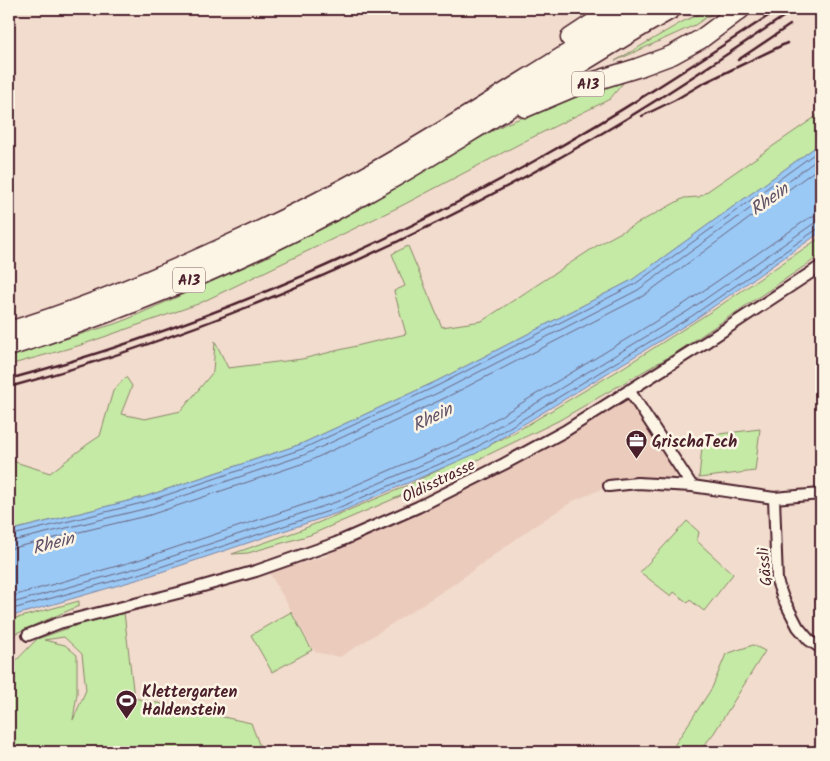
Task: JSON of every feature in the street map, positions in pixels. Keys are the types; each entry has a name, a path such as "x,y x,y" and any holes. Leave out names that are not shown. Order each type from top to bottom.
{"highway":[{"name":"A13","path":"401,156 455,115 614,9"},
{"name":"A13","path":"9,331 87,304 172,271 290,216 401,156 641,9"},
{"name":"A13","path":"9,347 131,305 241,258 362,196 431,156 591,56 672,9"},
{"name":"A13","path":"431,156 476,136 525,108 556,94 672,55 709,34 742,9"}],"street":[{"name":"Oldisstrasse","path":"28,635 59,623 256,571 336,543 418,507 565,431 821,266"},
{"path":"629,390 692,486"},
{"path":"608,486 637,483 692,486 774,498 821,494"},
{"name":"Gässli","path":"774,498 777,581 783,598 798,627 809,640 821,648"}],"shaded area":[{"path":"628,396 678,469 671,483 609,486 573,501 530,529 451,586 340,657 315,652 269,572 327,556 336,545"}],"green space":[{"path":"710,9 719,9 695,25 615,61 682,22"},
{"path":"627,78 610,99 403,205 198,304 81,345 9,365 9,356 121,322 267,257 505,124"},
{"path":"821,113 821,143 632,280 437,381 301,444 144,497 9,531 9,460 50,473 100,436 113,391 126,377 132,386 121,414 145,419 181,411 213,372 215,341 228,368 302,359 406,334 394,291 405,286 392,254 408,246 442,327 482,321 601,243 684,198 699,197"},
{"path":"821,237 821,255 677,352 558,421 419,488 310,535 248,553 232,554 298,531 402,488 512,434 619,370 715,309"},
{"path":"760,429 755,471 699,478 703,436"},
{"path":"687,521 699,532 697,541 733,574 704,611 690,600 688,603 674,592 671,596 640,572"},
{"path":"79,601 79,606 9,636 9,619"},
{"path":"124,612 134,698 251,723 262,752 9,752 9,668 37,639 80,624","holes":["64,637 82,654 86,690 73,720 77,694 77,655 65,645 44,640"]},
{"path":"291,612 312,650 272,672 251,635"},
{"path":"753,645 765,651 714,733 699,752 670,752 712,688 726,654"}],"water":[{"name":"Rhein","path":"821,143 821,232 694,320 475,454 340,512 143,578 16,615 9,615 9,531 144,497 301,444 437,381 632,280"}],"railway":[{"path":"9,379 79,359 216,311 284,284 417,223 575,138 779,9"},
{"path":"9,387 88,364 246,308 401,240 476,203 621,122 795,9"},
{"path":"738,60 790,25"},
{"path":"642,116 702,84 787,43"}],"place":[{"name":"GrischaTech","path":"636,460"},
{"name":"Klettergarten Haldenstein","path":"126,719"}]}
